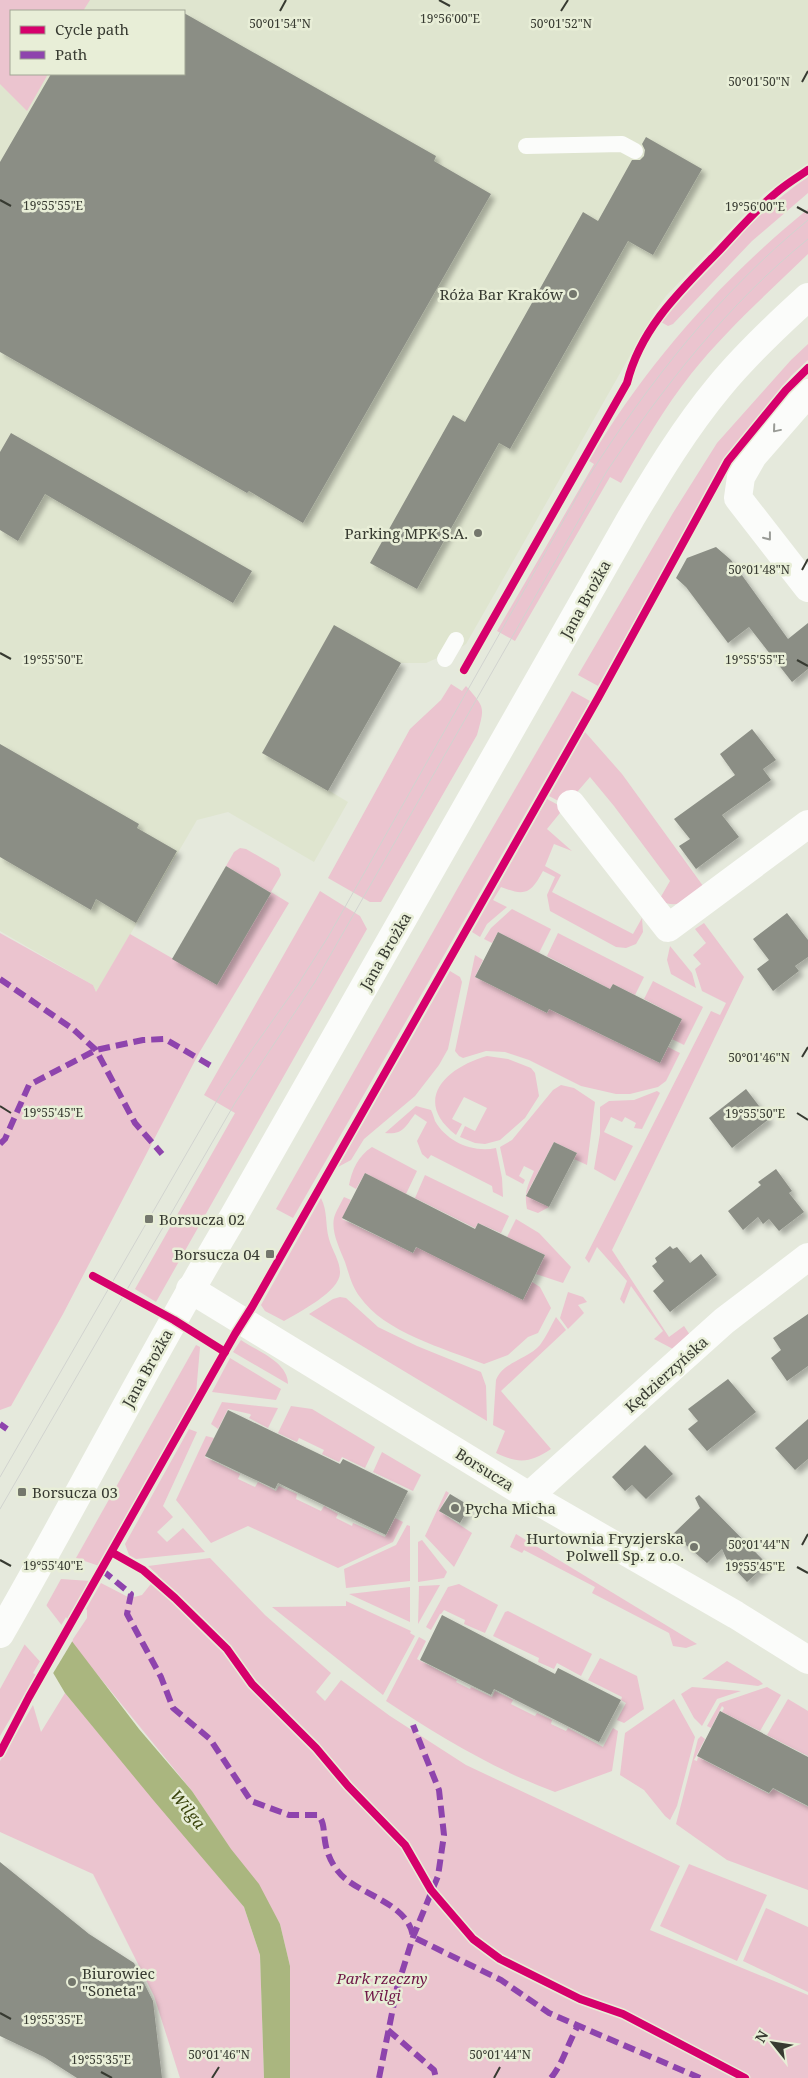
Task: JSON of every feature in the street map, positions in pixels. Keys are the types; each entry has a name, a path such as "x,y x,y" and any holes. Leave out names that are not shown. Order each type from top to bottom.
{"street":[{"name":"Jana Brożka","path":"0,1634 190,1289 232,1219 631,518 673,449 730,375 759,342 808,296"},
{"path":"808,393 753,456 741,477 738,498 808,588"},
{"path":"571,804 668,928 808,824"},
{"name":"Kędzierzyńska","path":"529,1496 724,1321 808,1257"},
{"name":"Borsucza","path":"190,1289 529,1496 736,1615 808,1660"}],"lane":[{"path":"526,146 622,144 635,150"},
{"path":"445,659 456,640"}],"shaded area":[{"path":"0,0 808,0 808,163 764,194 666,296 656,310 466,644 426,663 400,663 328,790 348,802 314,862 228,812 197,820 96,993 93,985 0,931"}],"green space":[{"path":"0,0 90,0 84,10 10,10 10,75 47,75 27,111 0,84"},
{"path":"808,177 808,193 752,241 673,324 668,326 661,322 684,294 756,219"},
{"path":"808,209 808,254 704,358 663,413 621,483 610,477 515,641 497,631 594,464 589,461 635,391 687,325 716,294 745,264"},
{"path":"808,344 808,360 791,376 725,459 598,686 578,675 673,513 717,443 791,360"},
{"path":"451,684 462,691 466,686 480,704 482,713 477,735 381,902 370,902 328,878 410,729 441,700"},
{"path":"572,691 590,701 293,1218 276,1209 464,877"},
{"path":"585,732 622,774 706,890 678,904 659,900 670,881 590,777 566,805 549,796"},
{"path":"547,799 564,808 547,829 572,851 554,844 545,866 561,875 552,892 633,934 642,918 643,932 636,944 626,948 616,947 550,911 547,895 555,877 543,871 535,884 527,891 516,892 501,887 493,900 507,907 487,924 480,937 472,932"},
{"path":"240,848 246,849 279,868 281,875 271,892 289,903 199,1053 63,1314 11,1406 0,1410 0,933 93,985 96,992 130,934 217,984 271,893 226,866 234,852"},
{"path":"320,891 360,916 367,929 156,1302 135,1289 235,1113 204,1095"},
{"path":"512,909 551,929 539,953 498,932 492,943 484,939 491,928"},
{"path":"704,923 744,977 612,1250 669,1337 684,1326 690,1335 673,1349 654,1339 663,1331 631,1286 624,1304 620,1299 627,1281 597,1247 589,1263 585,1258 711,1011 720,1015 726,1003 702,991 695,969 701,964 693,955 706,943 695,929"},
{"path":"558,933 644,977 635,995 613,984 610,989 547,956"},
{"path":"670,946 692,973 696,988 671,974 667,960"},
{"path":"475,955 483,960 475,977 547,1013 549,1009 660,1063 668,1047 680,1053 666,1081 658,1087 630,1094 616,1094 581,1086 529,1060 505,1052 486,1051 463,1058 459,1056 455,1051"},
{"path":"450,971 460,977 462,982 448,1049 439,1065 415,1096 364,1139 351,1160 338,1167"},
{"path":"653,981 703,1007 684,1045 672,1039 682,1019 644,999"},
{"path":"487,1056 508,1059 531,1068 535,1073 539,1096 525,1118 500,1140 485,1144 475,1143 460,1137 465,1126 475,1131 487,1108 464,1097 452,1119 462,1124 456,1135 443,1122 436,1109 435,1098 440,1086 459,1068"},
{"path":"561,1085 574,1088 595,1102 587,1165 574,1159 577,1153 554,1142 526,1195 534,1171 524,1166 519,1176 525,1180 523,1184 506,1175 500,1147 512,1140 553,1090"},
{"path":"657,1091 660,1093 642,1129 634,1128 636,1123 625,1117 622,1122 611,1117 604,1132 633,1146 615,1181 594,1169 600,1134 600,1107 609,1101 634,1100"},
{"path":"416,1106 431,1110 435,1121 446,1135 461,1144 478,1149 496,1148 502,1178 503,1197 493,1192 492,1186 431,1155 428,1159 422,1154 417,1141 427,1122 415,1114 400,1131 385,1133"},
{"path":"372,1147 417,1171 406,1194 365,1173 356,1189 349,1185 356,1164"},
{"path":"425,1175 509,1216 501,1233 478,1223 475,1228 415,1198"},
{"path":"526,1195 549,1207 538,1213 527,1209"},
{"path":"344,1197 351,1200 342,1219 413,1253 417,1247 523,1300 532,1282 540,1287 551,1308 538,1333 528,1337 508,1355 484,1364 416,1338 384,1320 357,1293 336,1240 333,1223"},
{"path":"321,1198 325,1208 329,1239 340,1268 338,1279 327,1293 309,1307 284,1321 265,1311 261,1305"},
{"path":"516,1219 539,1233 571,1267 563,1283 536,1274 545,1255 507,1237"},
{"path":"568,1292 583,1297 587,1302 578,1305 584,1313 568,1329 560,1318"},
{"path":"346,1298 378,1327 417,1346 481,1372 486,1386 487,1421 309,1314 333,1299"},
{"path":"556,1317 566,1330 501,1391 551,1449 530,1459 518,1460 504,1457 496,1453 505,1431 493,1425 496,1380 504,1369 540,1345"},
{"path":"241,1340 277,1363 287,1376 288,1384 233,1352"},
{"path":"196,1345 200,1347 196,1394 113,1553 102,1567 76,1558"},
{"path":"230,1358 281,1389 276,1400 212,1392"},
{"path":"222,1402 278,1408 268,1428 249,1418 250,1414 228,1409 218,1429 211,1424"},
{"path":"291,1406 312,1409 375,1447 365,1468 342,1457 339,1462 322,1454 324,1450 299,1438 297,1442 278,1433"},
{"path":"189,1429 197,1432 163,1506 173,1517 157,1532 167,1542 183,1528 205,1552 136,1559 129,1555 125,1544"},
{"path":"206,1436 214,1438 205,1457 240,1474 238,1479 255,1487 258,1482 276,1491 279,1486 297,1494 296,1499 321,1511 324,1506 338,1514 336,1518 352,1526 353,1523 385,1537 395,1518 403,1522 393,1542 338,1568 248,1526 211,1543 176,1500"},
{"path":"382,1452 421,1475 413,1491 373,1472"},
{"path":"446,1491 449,1493 439,1511 472,1533 454,1567 425,1536"},
{"path":"407,1525 410,1526 410,1581 346,1588 344,1569 396,1545"},
{"path":"516,1534 697,1644 686,1648 673,1646 669,1633 592,1593 595,1587 524,1550 522,1553 510,1547"},
{"path":"422,1540 447,1572 444,1578 418,1582 418,1542"},
{"name":"Park rzeczny Wilgi","path":"210,1558 265,1615 331,1673 316,1692 325,1701 341,1680 390,1716 466,1765 680,1866 650,1930 808,1995 808,2078 290,2078 290,1966 280,1924 192,1791 71,1642 87,1618 86,1609 101,1583 130,1598 142,1595 158,1575 148,1566"},
{"path":"61,1579 90,1581 68,1620 66,1617 33,1673 36,1675 0,1736 0,1689"},
{"path":"459,1584 498,1605 485,1633 464,1624 465,1620 444,1610 431,1630 426,1627 448,1587"},
{"path":"440,1585 418,1624 419,1586"},
{"path":"410,1587 410,1622 349,1594"},
{"path":"346,1601 411,1631 410,1633 415,1636 383,1695 272,1607 346,1606"},
{"path":"508,1611 592,1654 581,1676 557,1663 554,1669 538,1662 539,1658 493,1636 505,1612"},
{"path":"419,1637 426,1641 417,1659 470,1689 471,1687 492,1697 495,1691 513,1700 511,1704 535,1716 537,1713 552,1720 551,1724 566,1731 568,1728 603,1747 613,1728 618,1731 612,1771 555,1792 489,1763 426,1727 386,1701"},
{"path":"600,1658 637,1676 644,1709 624,1723 617,1720 626,1703 621,1700 622,1697 588,1680"},
{"path":"727,1661 763,1684 758,1686 702,1679"},
{"path":"692,1687 741,1691 717,1699 702,1726 694,1718 681,1694"},
{"path":"767,1687 781,1695 760,1731 722,1712 724,1708 722,1706 711,1728 707,1726 720,1703"},
{"path":"65,1693 244,1907 260,1955 264,2078 180,2078 154,1996 93,1874 0,1832 0,1761 33,1705 41,1732"},
{"path":"674,1699 695,1737 677,1806 670,1820 644,1790 620,1775 625,1733"},
{"path":"788,1699 808,1711 808,1756 767,1735"},
{"path":"701,1736 705,1739 694,1760 697,1761 698,1757 769,1794 773,1789 808,1807 808,1890 727,1860 676,1824 698,1739"},
{"path":"689,1864 767,1895 737,1961 660,1926"},
{"path":"766,1908 808,1927 808,1992 743,1961"}],"water":[{"name":"Wilga","path":"0,1547 139,1729 192,1791 231,1849 259,1884 280,1924 290,1966 290,2078 264,2078 260,1955 244,1907 65,1693 52,1671"}],"pier":[{"path":"0,1545 73,1640 52,1675 0,1617"}],"building":[{"path":"185,14 436,156 434,161 491,194 303,523 0,352 0,162 50,75 185,75"},
{"path":"646,137 702,169 653,255 628,241 510,449 499,443 417,589 370,563 453,415 465,422 583,212 598,221 632,160 640,160 644,156 645,150 642,144"},
{"path":"11,433 252,571 233,603 45,494 18,541 0,530 0,452"},
{"path":"716,547 731,560 788,639 808,623 808,669 792,682 749,627 728,643 686,587 676,578 687,558"},
{"path":"334,625 401,663 328,791 262,753"},
{"path":"752,729 776,760 763,769 771,780 722,815 739,837 696,869 679,846 690,839 674,819 735,775 720,754"},
{"path":"0,744 139,824 137,828 177,851 136,923 96,899 91,910 0,857"},
{"path":"226,866 271,893 217,985 172,959"},
{"path":"787,913 808,940 808,957 795,966 799,971 773,991 757,969 769,960 753,939"},
{"path":"498,932 610,989 613,984 682,1019 660,1063 549,1009 547,1013 475,977"},
{"path":"746,1089 769,1119 732,1148 709,1118"},
{"path":"554,1142 577,1153 549,1207 526,1196"},
{"path":"776,1169 792,1191 789,1193 804,1212 779,1231 769,1219 763,1224 758,1217 743,1230 728,1211 761,1185 758,1182"},
{"path":"365,1173 475,1229 478,1223 545,1255 523,1300 416,1247 413,1253 342,1218"},
{"path":"670,1246 673,1249 677,1247 690,1263 701,1254 717,1275 670,1312 653,1291 664,1281 652,1266 657,1262 655,1258"},
{"path":"808,1314 808,1366 787,1381 771,1358 781,1350 773,1338"},
{"path":"728,1379 756,1412 707,1451 688,1429 698,1421 688,1409"},
{"path":"228,1410 340,1464 343,1459 408,1491 386,1535 278,1483 275,1489 205,1456"},
{"path":"808,1419 808,1459 795,1470 775,1448"},
{"path":"645,1445 673,1474 646,1499 632,1485 625,1491 612,1477"},
{"name":"Pycha Micha","path":"450,1494 470,1506 460,1523 439,1511"},
{"path":"699,1495 767,1564 747,1582 728,1562 722,1549 707,1563 673,1534 700,1508 695,1498"},
{"path":"442,1615 555,1674 558,1668 621,1700 599,1742 494,1689 491,1695 420,1660"},
{"path":"720,1711 808,1757 808,1806 773,1788 769,1793 697,1756"},
{"name":"Biurowiec \"Soneta\"","path":"0,1862 89,1934 134,1963 153,2001 162,2078 77,2078 44,2057 0,2036"}],"tram line":[{"path":"0,1477 222,1092 297,986 328,937 587,479 635,408 687,340 715,308 775,248 808,220"},
{"path":"0,1509 235,1103 315,982 607,471 651,408 724,319 779,264 808,239"}],"marked path":[{"path":"0,979 73,1029 96,1050 135,1123 162,1154"},
{"path":"0,1144 5,1139 29,1085 96,1050 143,1040 165,1039 213,1067"},
{"path":"0,1424 7,1429"},
{"path":"102,1570 131,1594 127,1614 161,1677 173,1708 210,1739 251,1801 289,1815 318,1815 323,1824 325,1841 332,1863 339,1872 347,1880 387,1903 404,1917 410,1926 413,1937 501,1980 549,2013 700,2078"},
{"path":"379,2078 397,1988 413,1937 438,1876 444,1835 439,1790 413,1725"},
{"path":"551,2078 579,2024"},
{"path":"388,2030 434,2070 436,2078"}],"cycle path":[{"path":"464,670 627,383 641,346 662,313 687,284 769,199 808,170"},
{"path":"0,1753 29,1697 598,698 728,461 786,390 808,368"},
{"path":"93,1276 174,1320 225,1352"},
{"path":"113,1553 143,1570 175,1598 227,1649 252,1684 316,1748 348,1786 405,1845 431,1890 473,1939 500,1959 580,1999 623,2014 745,2078"}],"place":[{"name":"Róża Bar Kraków","path":"573,294"},
{"name":"Parking MPK S.A.","path":"478,533"},
{"name":"Borsucza 02","path":"149,1219"},
{"name":"Borsucza 04","path":"270,1254"},
{"name":"Borsucza 03","path":"22,1492"},
{"name":"Pycha Micha","path":"455,1508"},
{"name":"Hurtownia Fryzjerska Polwell Sp. z o.o.","path":"694,1547"},
{"name":"Biurowiec \"Soneta\"","path":"72,1982"}]}
